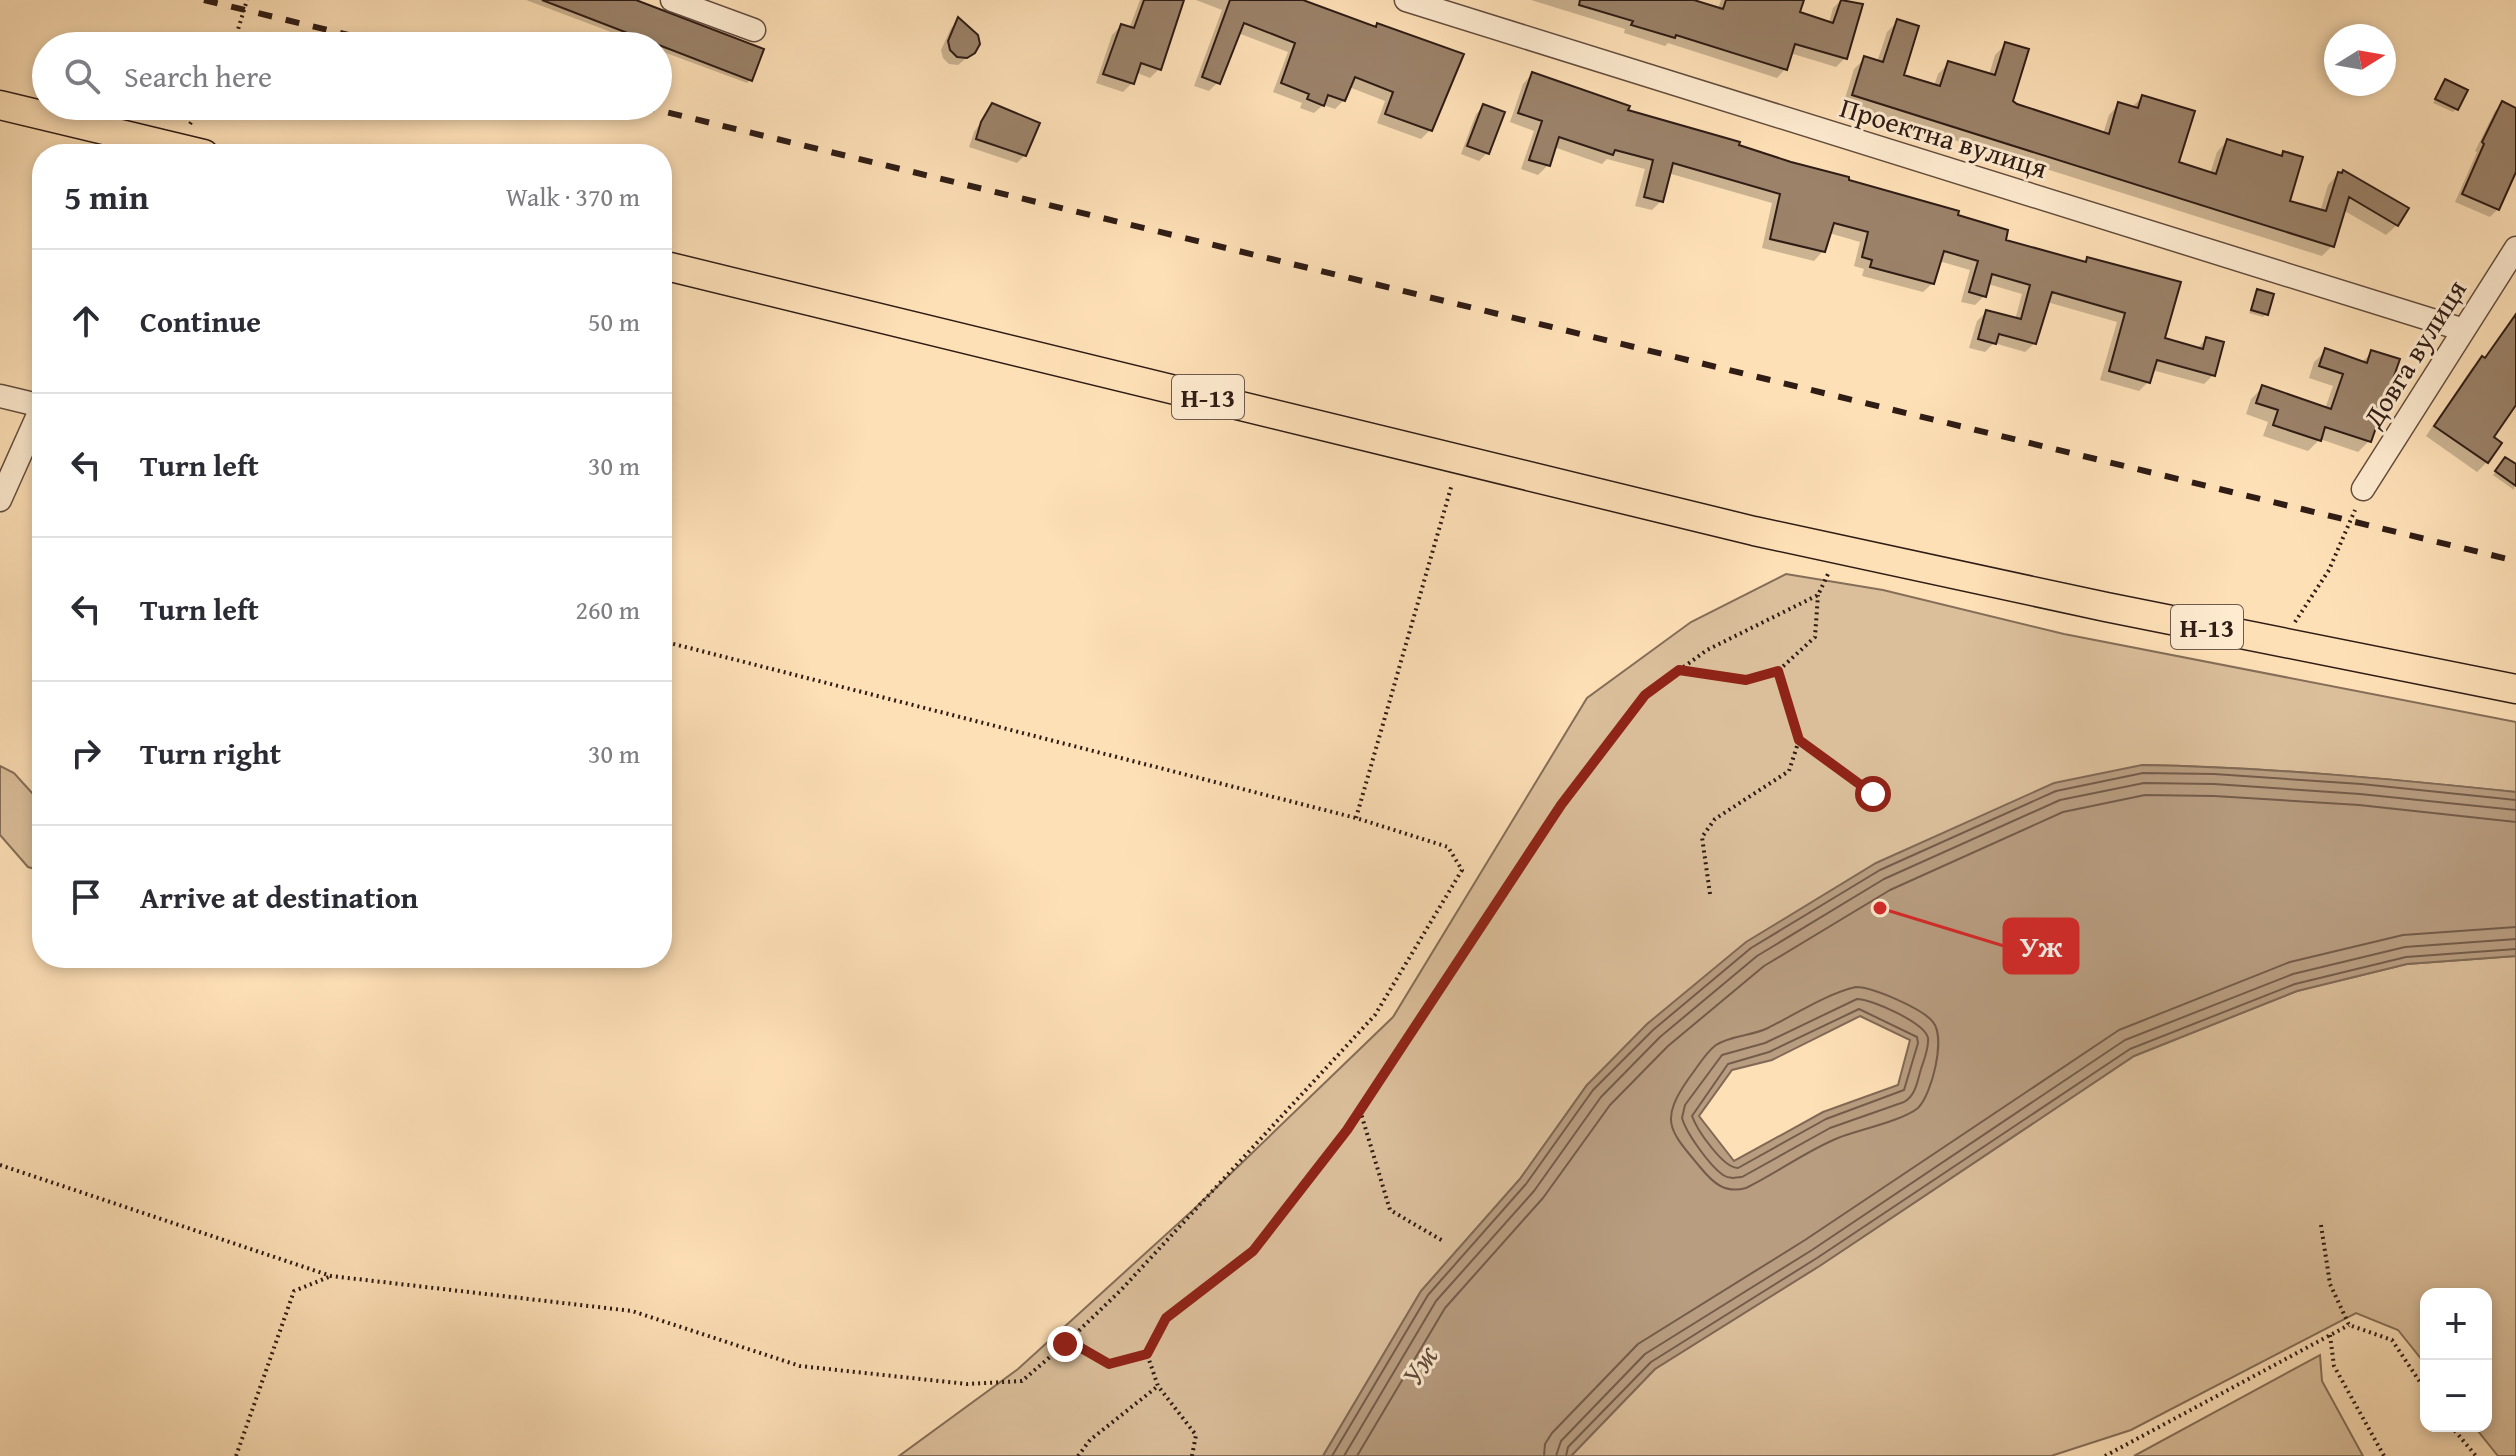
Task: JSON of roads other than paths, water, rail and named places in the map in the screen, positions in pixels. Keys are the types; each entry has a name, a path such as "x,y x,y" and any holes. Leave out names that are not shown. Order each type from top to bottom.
{"main road":[{"path":"0,105 32,113"},
{"path":"58,120 150,144"},
{"name":"Н-13","path":"672,267 1754,531 2516,689"}],"street":[{"path":"672,0 754,30"},
{"name":"Проектна вулиця","path":"1406,0 2464,330"},
{"name":"Довга вулиця","path":"2363,489 2516,248"},
{"path":"0,396 32,404"},
{"path":"0,500 32,428"}],"water":[{"path":"2142,765 2282,771 2516,792 2516,956 2407,964 2297,991 2134,1056 1821,1265 1655,1369 1571,1456 1323,1456 1421,1291 1520,1179 1587,1085 1647,1024 1746,942 1876,863 2054,783","holes":["1860,1016 1910,1040 1898,1085 1823,1112 1734,1161 1699,1116 1732,1070 1772,1060"]}],"railway":[{"path":"204,0 336,32"},
{"path":"672,114 2516,561"}],"place":[{"name":"Уж","path":"1880,908"}]}
